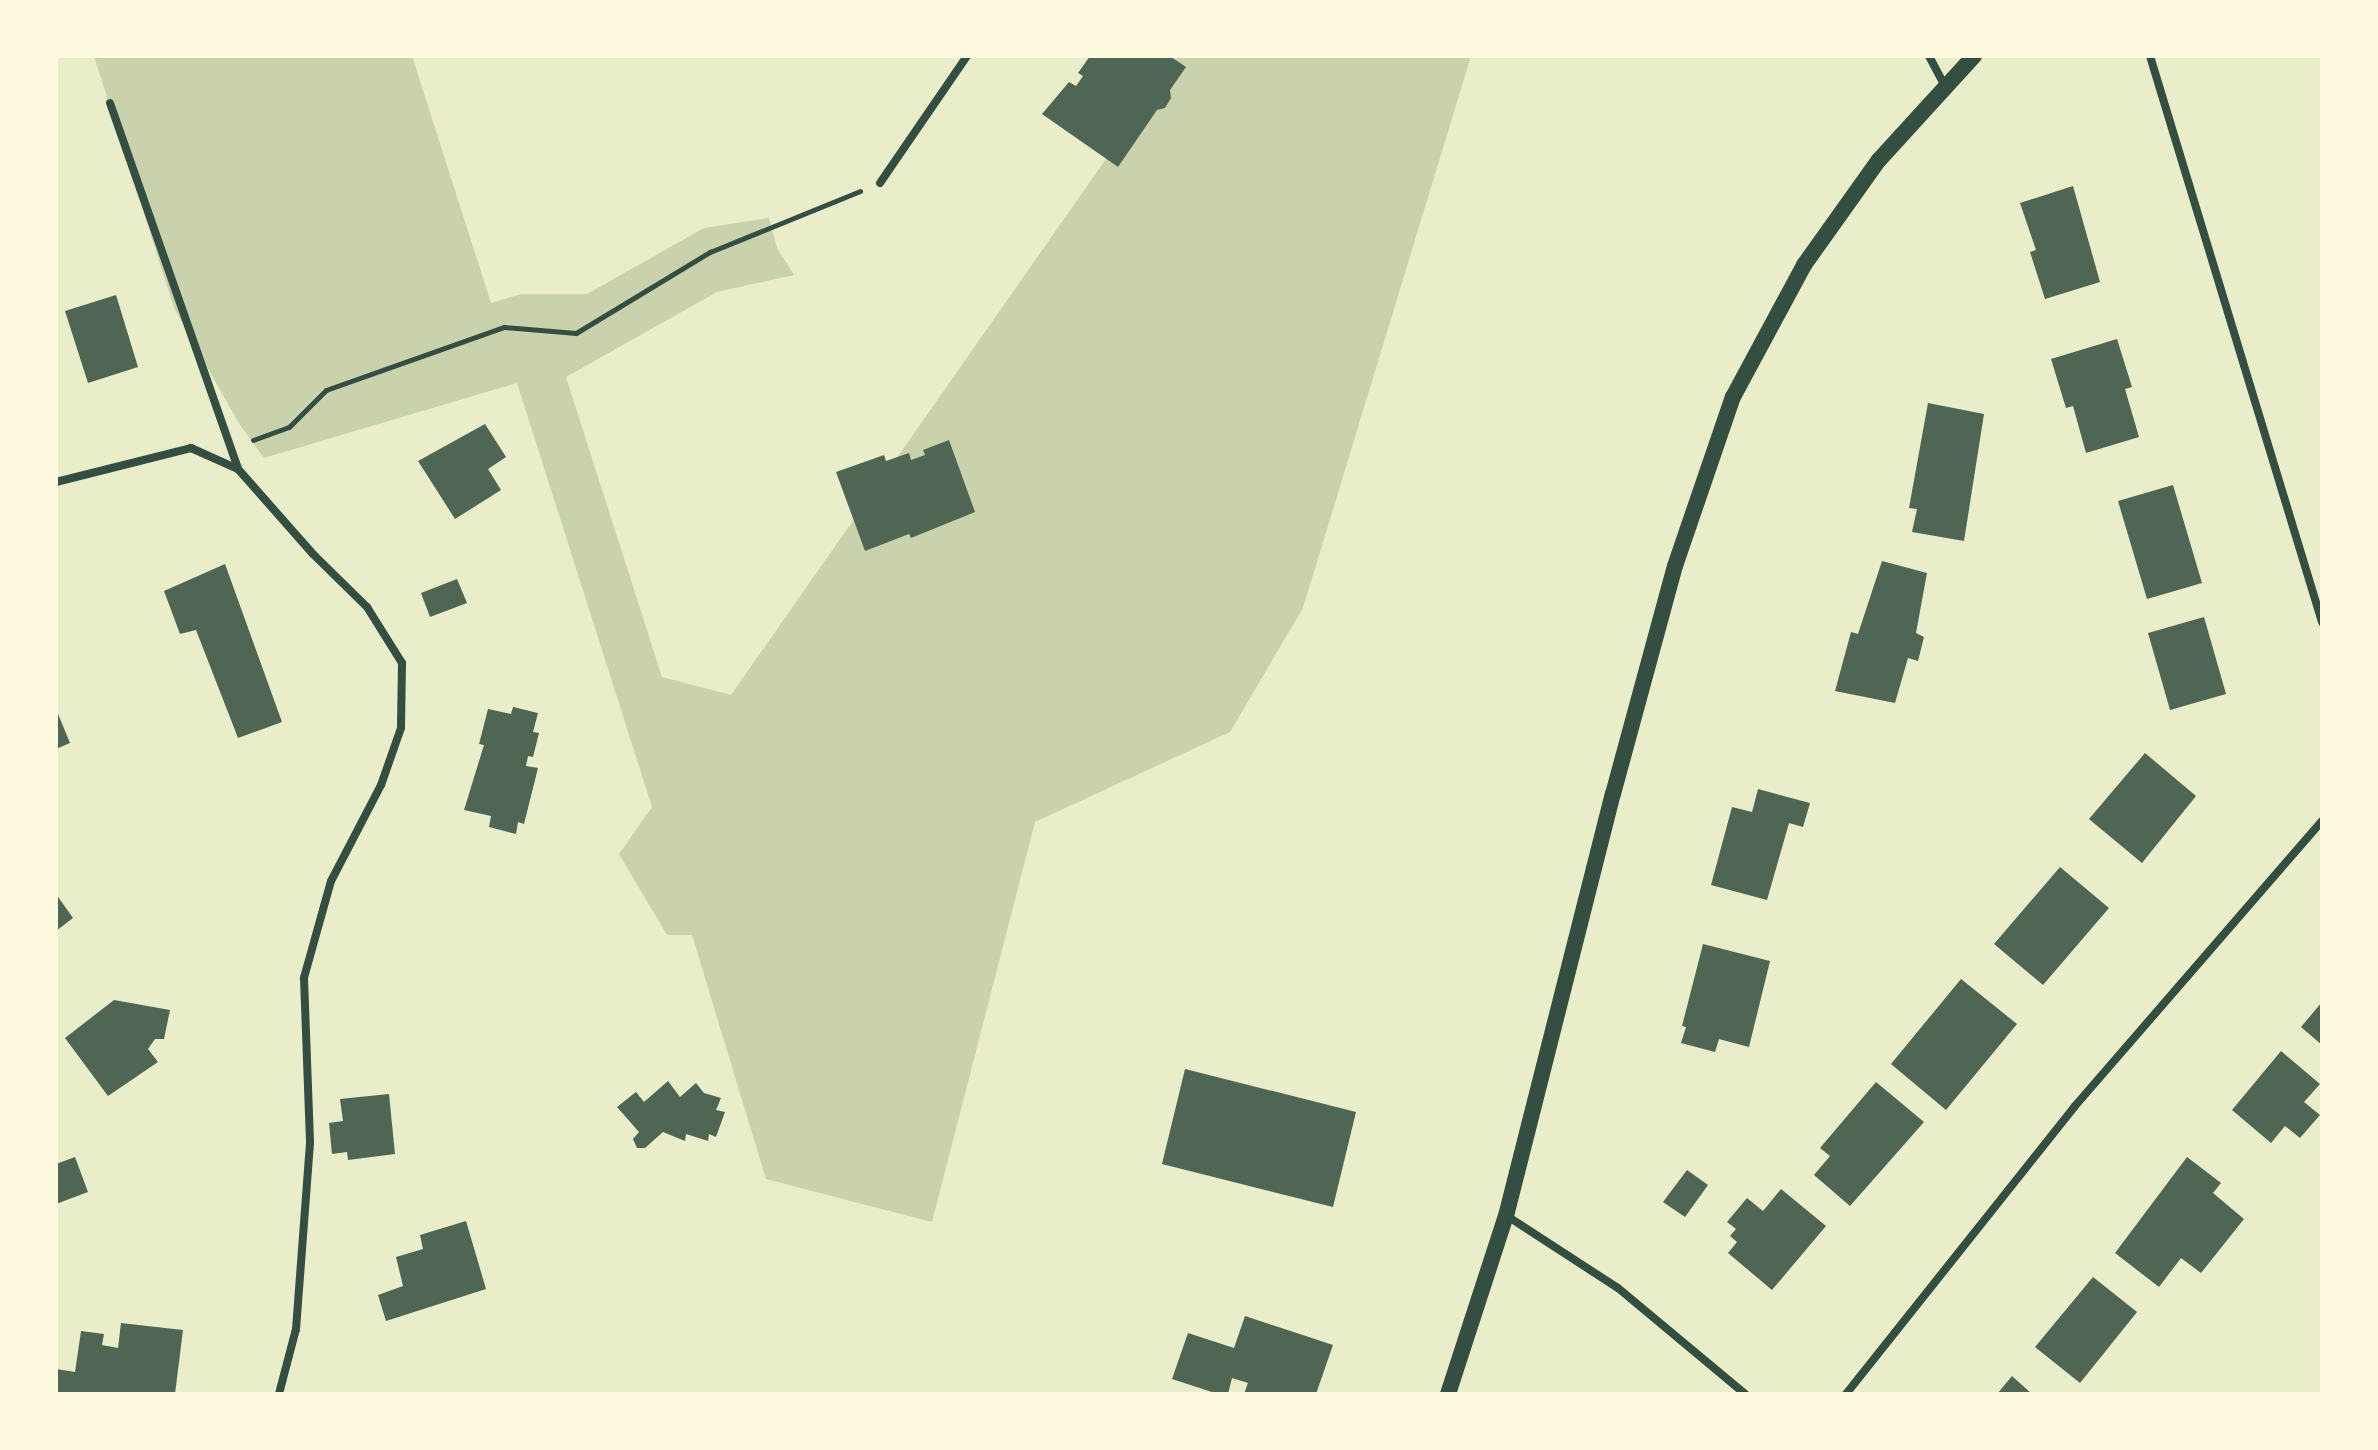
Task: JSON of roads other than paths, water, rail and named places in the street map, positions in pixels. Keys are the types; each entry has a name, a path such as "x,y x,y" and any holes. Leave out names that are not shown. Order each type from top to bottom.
{"main road":[{"path":"1448,1394 1506,1216 1667,597 1733,397 1804,265 1879,160 1974,56"}],"street":[{"path":"880,183 967,56"},
{"path":"1929,56 1946,87"},
{"path":"2150,56 2322,622"},
{"path":"110,103 238,469 313,554 367,607 402,663 401,728 381,785 331,881 304,978 310,1143 296,1329 279,1394"},
{"path":"56,482 191,448 238,469"},
{"path":"1846,1394 2075,1106 2322,821"},
{"path":"1506,1216 1618,1288 1745,1394"}]}
